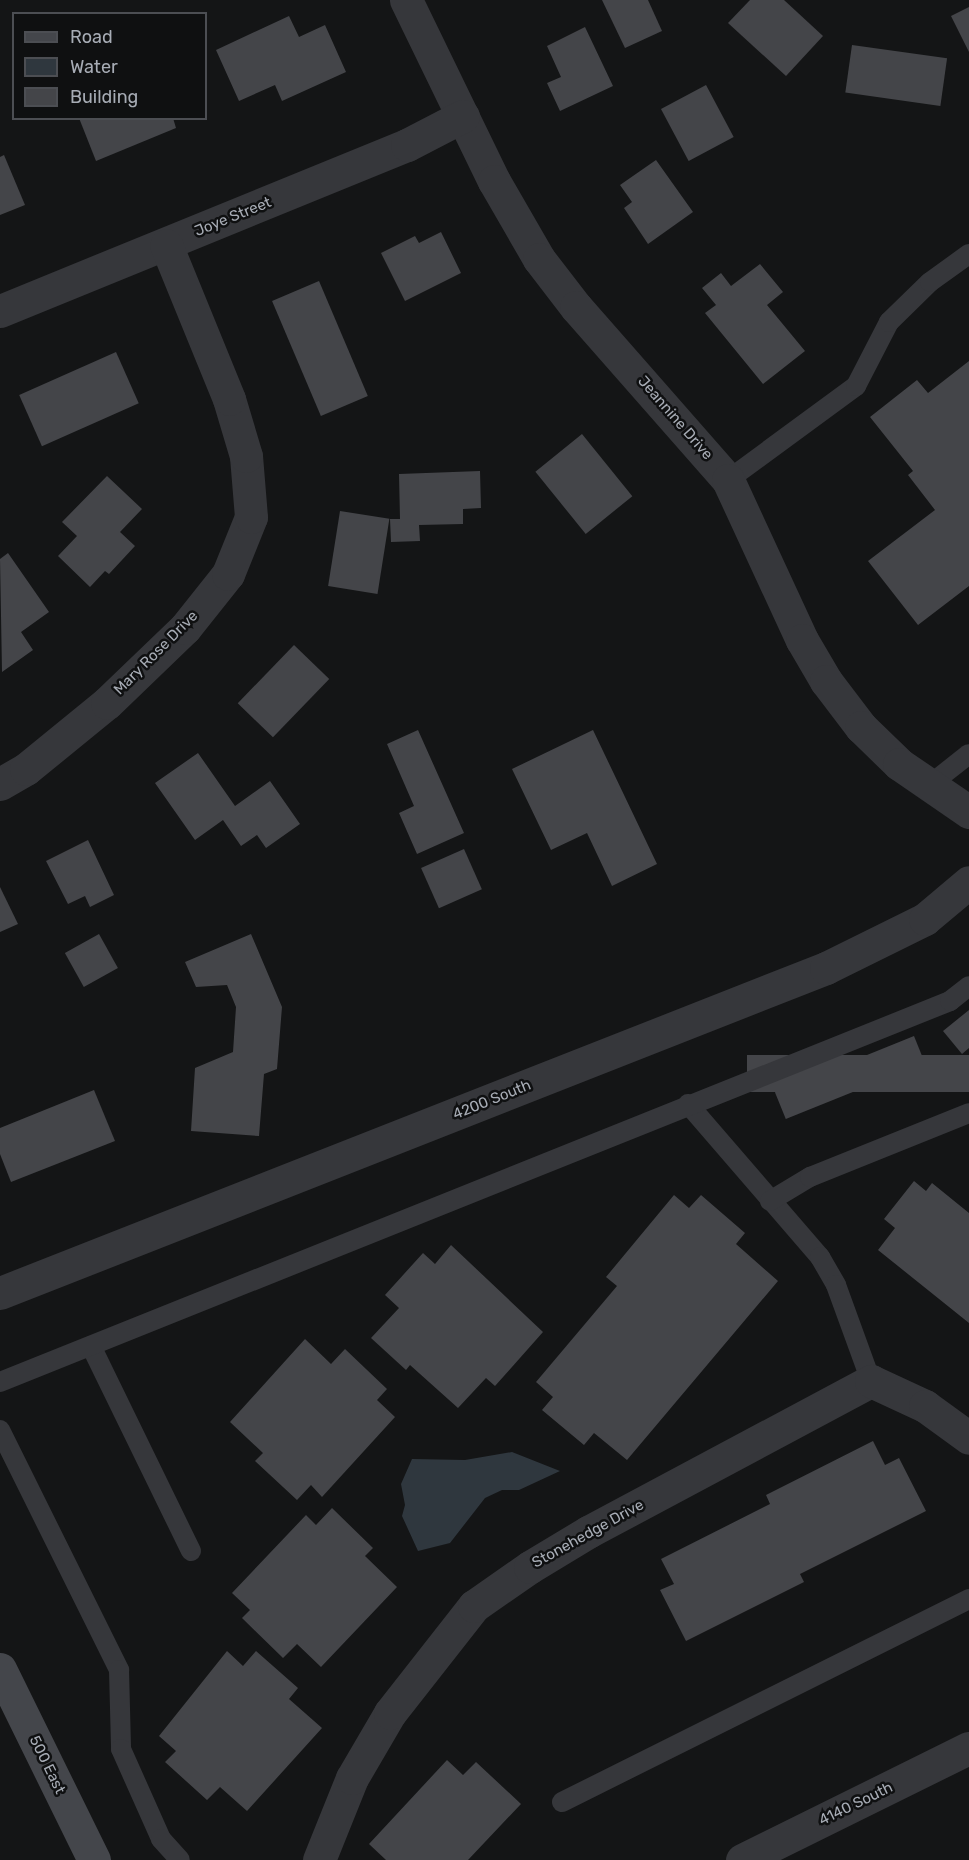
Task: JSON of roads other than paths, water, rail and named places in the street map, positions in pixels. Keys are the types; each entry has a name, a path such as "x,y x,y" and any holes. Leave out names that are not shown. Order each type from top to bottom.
{"street":[{"name":"Jeannine Drive","path":"406,0 463,116 538,259 576,307 728,480 802,640 826,681 861,726 927,787 969,812"},
{"name":"Joye Street","path":"0,310 166,245 407,145 463,116"},
{"name":"Mary Rose Drive","path":"0,784 26,769 107,703 185,628 228,574 251,517 246,456 229,399 166,245"},
{"name":"4200 South","path":"0,1293 826,968 925,919 969,882"},
{"path":"871,1382 925,1406 969,1438"},
{"name":"Stonehedge Drive","path":"318,1860 352,1778 390,1713 474,1606 588,1532 871,1382"},
{"name":"500 East","path":"0,1669 94,1860"},
{"name":"4140 South","path":"742,1860 969,1748"}],"lane":[{"path":"728,480 856,386 890,322 930,282 969,254"},
{"path":"927,787 969,754"},
{"path":"0,1382 688,1104 950,1001 969,986"},
{"path":"688,1104 820,1257 836,1285 871,1382"},
{"path":"770,1201 810,1176 969,1113"},
{"path":"91,1346 191,1551"},
{"path":"0,1430 119,1670 121,1749 161,1839 180,1860"},
{"path":"562,1802 969,1599"}],"water":[{"path":"512,1452 560,1471 519,1490 502,1490 485,1498 450,1543 418,1551 402,1516 405,1505 401,1484 412,1459 465,1460"}]}
